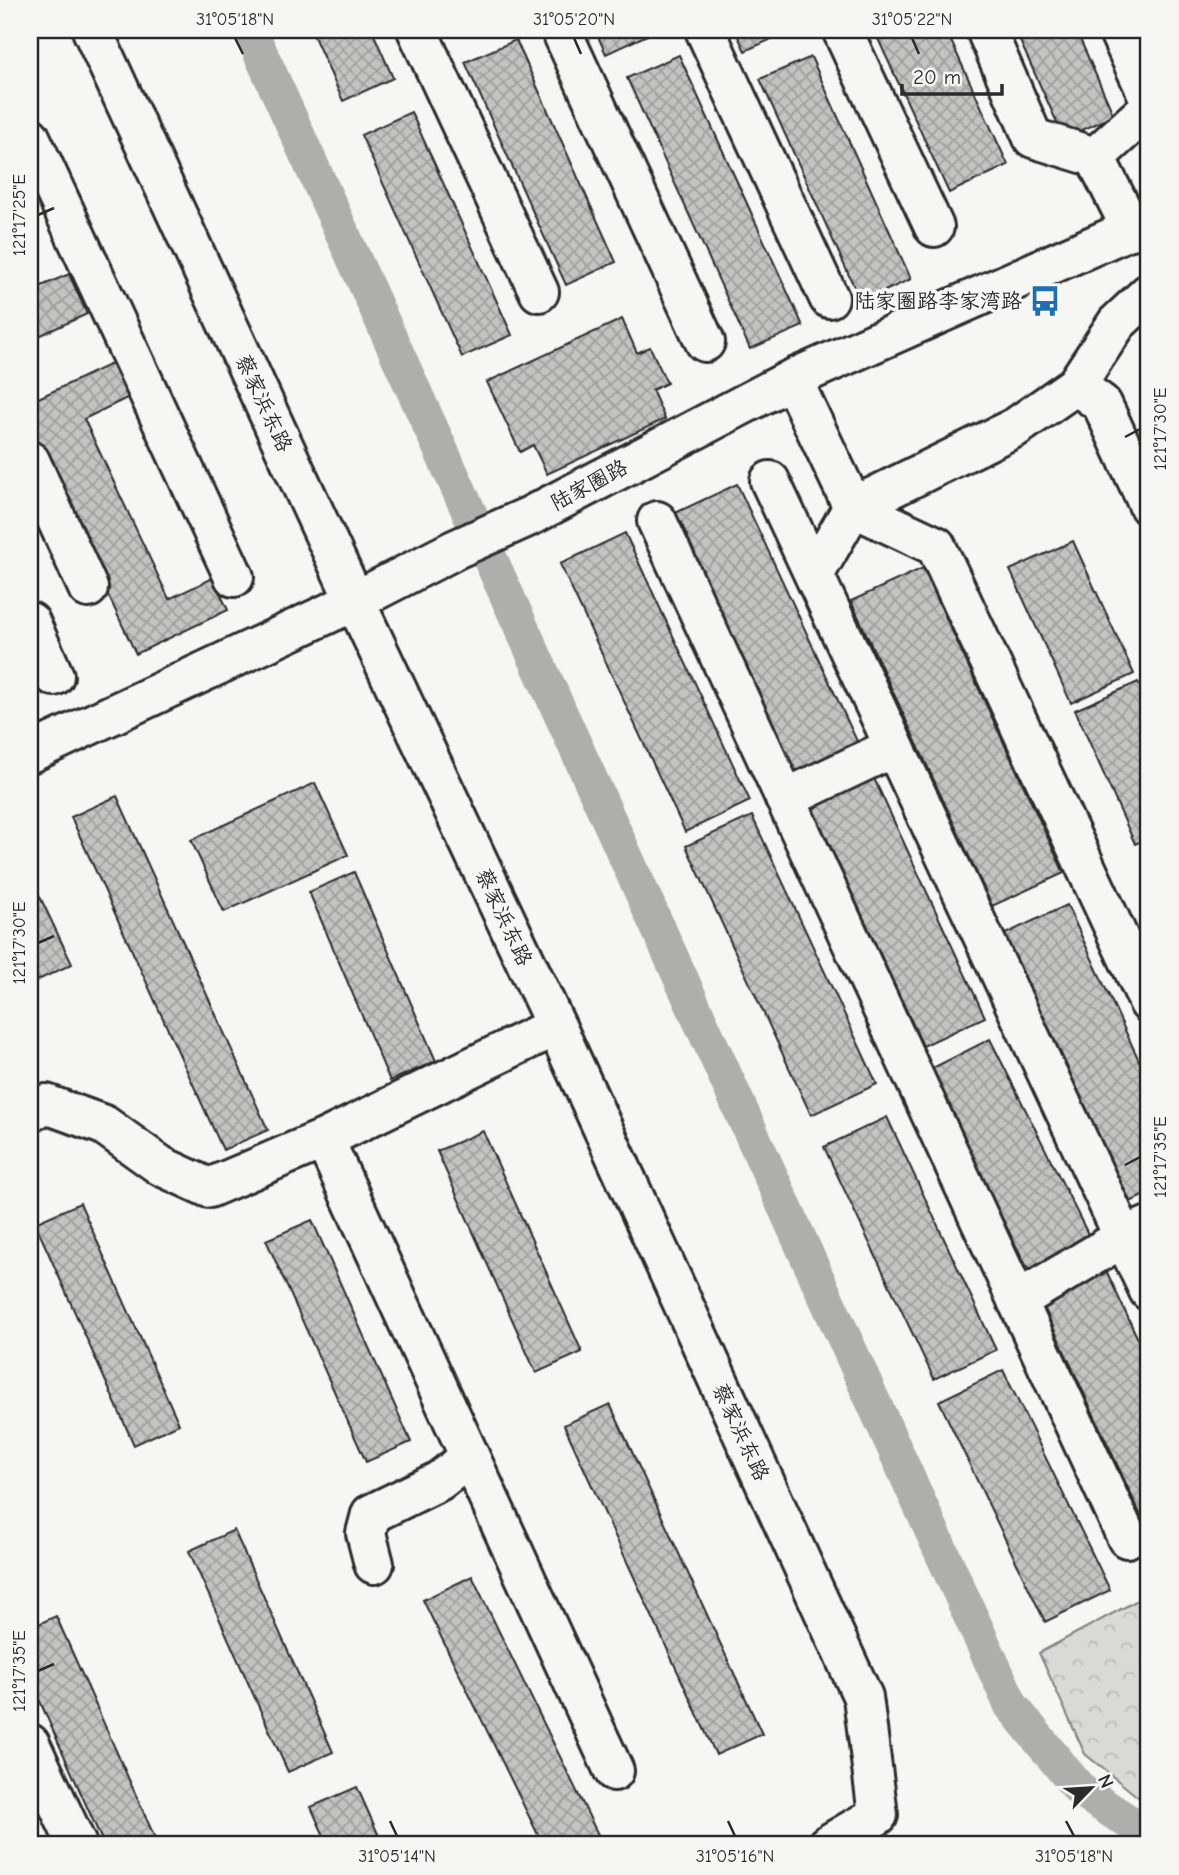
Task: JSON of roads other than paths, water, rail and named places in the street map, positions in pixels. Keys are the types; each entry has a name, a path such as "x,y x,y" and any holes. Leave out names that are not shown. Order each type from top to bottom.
{"street":[{"name":"蔡家浜东路","path":"92,30 355,601 556,1026 863,1697 878,1815 827,1845"},
{"path":"417,30 539,292"},
{"path":"561,30 705,342"},
{"path":"705,30 829,298"},
{"path":"842,30 934,227"},
{"path":"985,30 1033,138 1095,157 1141,226"},
{"path":"1118,30 1149,97"},
{"path":"1095,157 1149,108"},
{"path":"30,137 234,577"},
{"name":"陆家圈路","path":"30,752 355,601 456,549 530,516 792,379 1141,226"},
{"path":"814,575 853,508 1016,427 1076,385 1117,323 1149,293"},
{"path":"792,379 853,508 936,546 1149,1003"},
{"path":"1076,385 1102,404 1149,506"},
{"path":"30,461 88,589"},
{"path":"770,481 894,747 1137,1231 1149,1291"},
{"path":"657,522 1127,1538"},
{"path":"30,622 54,676"},
{"path":"785,799 894,747"},
{"path":"30,1112 46,1104 104,1125 161,1166 209,1188 324,1139 556,1026"},
{"path":"324,1139 614,1771"},
{"path":"1017,1301 1137,1231"},
{"path":"374,1564 366,1533 371,1514 439,1480 470,1457"},
{"path":"30,1744 77,1845"}],"waterway":[{"path":"250,30 1011,1705 1081,1791 1149,1835"}],"place":[{"name":"陆家圈路李家湾路","path":"1045,301"}]}
